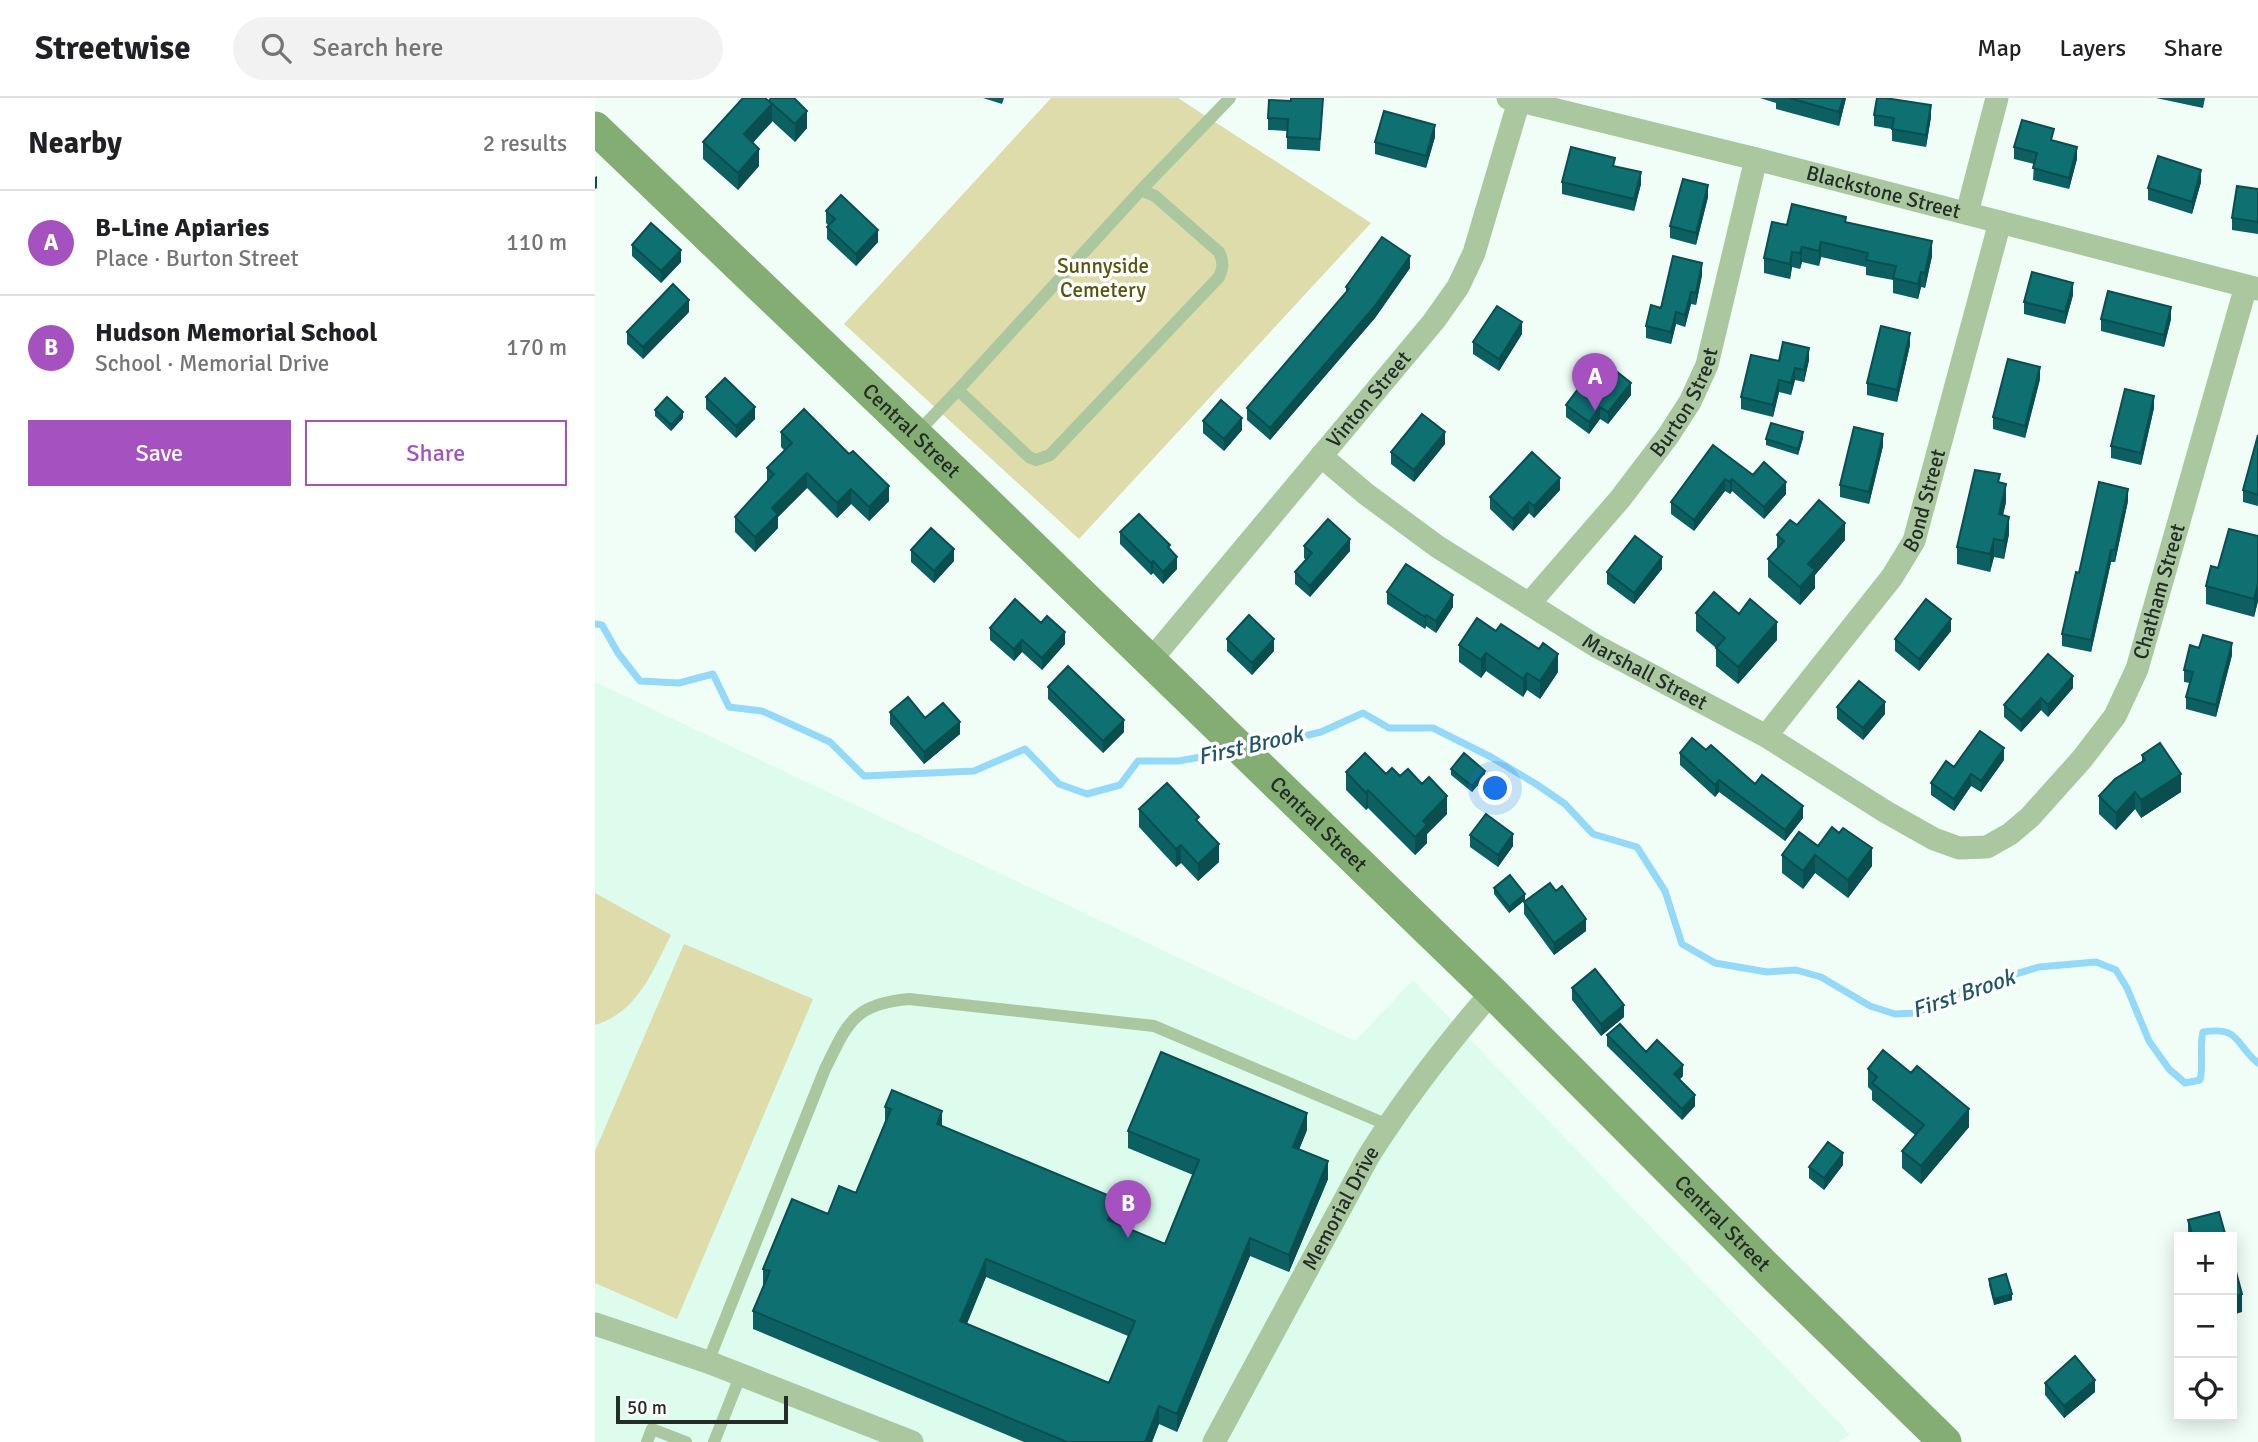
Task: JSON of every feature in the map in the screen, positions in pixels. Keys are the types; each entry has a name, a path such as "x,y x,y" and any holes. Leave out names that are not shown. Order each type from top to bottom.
{"street":[{"path":"1967,214 1997,98"},
{"name":"Blackstone Street","path":"1514,99 2252,288"},
{"name":"Vinton Street","path":"1150,661 1434,321 1458,287 1473,253 1514,99"},
{"name":"Central Street","path":"595,128 916,434 1492,992 1945,1442"},
{"name":"Burton Street","path":"1529,604 1620,499 1690,402 1707,365 1756,159"},
{"name":"Bond Street","path":"1766,736 1892,577 1914,541 2000,222"},
{"name":"Chatham Street","path":"1987,847 2010,834 2030,817 2082,759 2115,716 2137,669 2252,288"},
{"name":"Marshall Street","path":"1321,456 1366,494 1438,547 1596,646 1766,736 1934,839 1959,848 1987,847"},
{"name":"Memorial Drive","path":"1214,1442 1368,1157 1445,1046 1492,992"},
{"path":"595,1324 741,1374 912,1442"}],"lane":[{"path":"916,434 1141,190 1230,98"},
{"path":"958,390 1028,457 1044,459 1219,278 1223,259 1219,252 1155,196 1141,190"},
{"path":"708,1362 825,1069 853,1019 869,1007 886,1001 909,999 1154,1026 1388,1125"},
{"path":"714,1442 741,1374"},
{"path":"647,1442 652,1429 686,1442"}],"shaded area":[{"path":"595,682 1355,1041 1413,980 1850,1434 1839,1442 595,1442"}],"green space":[{"name":"Sunnyside Cemetery","path":"1051,98 1178,98 1371,223 1079,539 844,324"},
{"path":"595,893 671,935 650,976 633,1001 610,1019 595,1025"},
{"path":"684,944 813,999 677,1319 595,1283 595,1151"}],"building":[{"path":"743,98 765,98 772,104 744,134 759,149 738,173 703,142"},
{"path":"771,98 794,98 807,111 795,124 769,101"},
{"path":"1291,98 1323,98 1320,139 1287,137 1288,119 1268,118 1269,100 1291,101"},
{"path":"1789,98 1843,98 1839,112"},
{"path":"1877,98 1931,105 1926,135 1892,129 1894,118 1874,115"},
{"path":"1384,111 1435,125 1426,156 1375,142"},
{"path":"2022,120 2054,129 2051,140 2077,147 2069,178 2033,168 2037,153 2014,147"},
{"path":"1571,147 1615,158 1613,166 1641,172 1634,199 1562,182"},
{"path":"2158,156 2201,170 2192,202 2148,188"},
{"path":"1683,179 1708,185 1696,233 1670,226"},
{"path":"2237,186 2258,189 2258,222 2232,218"},
{"path":"841,195 878,230 856,254 827,227 835,219 826,211"},
{"path":"1792,204 1846,217 1845,222 1932,241 1925,273 1921,272 1918,284 1893,278 1896,266 1866,260 1868,253 1821,242 1819,251 1802,247 1800,253 1792,252 1790,264 1764,258 1772,222 1787,225"},
{"path":"651,223 681,250 661,271 632,245"},
{"path":"1382,237 1410,256 1375,306 1270,428 1247,408 1349,289 1346,287"},
{"path":"1673,256 1702,263 1696,293 1691,292 1685,315 1676,312 1671,332 1646,326 1651,305 1661,308"},
{"path":"2032,272 2073,283 2065,312 2024,302"},
{"path":"673,284 689,300 643,347 627,332"},
{"path":"2108,291 2171,307 2164,335 2101,319"},
{"path":"1497,306 1522,322 1499,359 1473,342"},
{"path":"1881,326 1910,333 1897,390 1867,383"},
{"path":"1783,342 1809,348 1804,370 1795,368 1791,383 1779,380 1773,405 1741,397 1751,355 1779,361"},
{"path":"2008,359 2040,367 2025,426 1993,417"},
{"path":"1606,363 1631,383 1608,412 1600,407 1589,422 1566,405 1578,389 1583,393"},
{"path":"725,378 755,407 736,426 706,397"},
{"path":"2125,389 2154,396 2141,453 2111,446"},
{"path":"667,397 683,412 671,425 655,410"},
{"path":"1221,400 1242,418 1224,439 1203,421"},
{"path":"804,409 849,454 853,451 889,486 869,507 851,489 837,503 807,473 772,508 778,514 755,537 735,517 774,474 767,468 792,443 781,432"},
{"path":"1422,414 1445,432 1414,470 1391,452"},
{"path":"1771,423 1803,432 1798,449 1766,439"},
{"path":"1854,427 1883,434 1869,492 1840,485"},
{"path":"2258,435 2258,495 2243,490"},
{"path":"1713,445 1753,475 1764,462 1786,482 1764,507 1732,479 1730,482 1725,479 1694,520 1671,502"},
{"path":"1532,452 1560,478 1534,506 1529,502 1513,519 1490,497"},
{"path":"1975,470 2000,474 1998,482 2006,484 1999,514 2009,517 2004,541 1994,539 1990,554 1957,547"},
{"path":"2099,482 2128,489 2091,640 2062,634"},
{"path":"1819,500 1845,523 1808,564 1815,570 1800,587 1768,559 1784,541 1777,535 1790,520 1797,525"},
{"path":"1139,514 1170,545 1168,547 1177,557 1163,572 1120,532"},
{"path":"1328,519 1350,539 1310,586 1295,572 1312,553 1304,546"},
{"path":"931,528 954,549 934,571 911,550"},
{"path":"2229,529 2258,536 2258,584 2254,599 2206,586 2211,566 2218,568"},
{"path":"1635,536 1662,557 1634,593 1607,572"},
{"path":"1406,564 1453,595 1436,621 1426,615 1425,617 1387,592"},
{"path":"1714,592 1739,614 1750,599 1777,622 1738,667 1716,648 1725,638 1696,613"},
{"path":"1015,599 1041,623 1047,616 1065,632 1042,658 1022,640 1014,649 990,628"},
{"path":"1926,599 1951,619 1919,659 1895,639"},
{"path":"1249,615 1274,639 1252,663 1227,639"},
{"path":"1477,618 1496,631 1501,624 1539,649 1543,643 1558,654 1540,681 1527,673 1523,679 1486,653 1481,660 1459,645"},
{"path":"2203,635 2232,643 2216,705 2186,697 2193,672 2184,670 2190,645 2199,648"},
{"path":"2048,654 2073,676 2048,705 2041,698 2021,720 2004,705"},
{"path":"1068,666 1124,720 1103,741 1048,687"},
{"path":"1859,681 1885,702 1863,728 1837,707"},
{"path":"908,697 925,718 943,703 960,722 924,752 890,712"},
{"path":"1980,731 2004,748 1981,781 1971,774 1954,799 1931,783 1946,761 1954,767"},
{"path":"1692,738 1706,750 1711,745 1755,784 1762,775 1803,806 1785,830 1719,780 1715,785 1680,753"},
{"path":"2160,743 2181,774 2141,800 2135,792 2116,813 2099,796 2115,779 2145,760 2142,755"},
{"path":"1365,753 1386,774 1392,768 1400,776 1408,769 1422,784 1429,777 1447,796 1423,821 1427,825 1415,837 1346,772"},
{"path":"1464,753 1485,771 1472,786 1451,769"},
{"path":"1167,783 1199,817 1196,820 1219,844 1198,864 1181,845 1176,849 1139,809"},
{"path":"1486,814 1513,834 1498,855 1470,835"},
{"path":"1832,827 1839,833 1843,828 1872,848 1848,880 1815,855 1803,871 1782,855 1799,832 1818,846"},
{"path":"1510,875 1525,894 1509,907 1494,888"},
{"path":"1550,883 1556,891 1562,886 1586,919 1554,943 1524,902"},
{"path":"1595,969 1624,1005 1601,1024 1572,988"},
{"path":"1620,1024 1646,1052 1657,1040 1683,1065 1674,1074 1695,1095 1682,1109 1607,1035"},
{"path":"1883,1050 1911,1073 1917,1066 1969,1109 1921,1166 1902,1151 1924,1125 1872,1083 1877,1077 1868,1069"},
{"path":"1161,1052 1307,1113 1293,1147 1328,1161 1289,1255 1250,1238 1177,1414 1159,1406 1145,1442 1067,1442 753,1311 770,1271 763,1269 792,1199 828,1214 839,1186 856,1193 891,1109 885,1107 892,1090 942,1111 937,1124 1117,1199 1108,1220 1165,1244 1199,1160 1128,1131","holes":["986,1259 1135,1321 1109,1383 960,1321"]},
{"path":"1828,1142 1843,1153 1824,1178 1809,1167"},
{"path":"2219,1212 2225,1232 2192,1232 2188,1220"},
{"path":"2006,1274 2012,1294 1994,1299 1989,1279"},
{"path":"2237,1276 2242,1294 2237,1296"},
{"path":"2075,1356 2095,1380 2064,1406 2045,1383"}],"waterway":[{"name":"First Brook","path":"595,624 602,625 618,653 640,681 679,683 713,674 729,707 762,711 830,742 864,776 974,771 1025,749 1059,784 1087,794 1120,785 1138,761 1179,761 1228,752"},
{"name":"First Brook","path":"1254,748 1321,732 1363,713 1389,728 1433,728 1491,757 1536,784 1565,804 1593,834 1637,847 1665,891 1682,944 1715,963 1767,972 1796,970 1821,977 1870,1006 1895,1014 1916,1013 1972,987 2039,967 2096,962 2116,970 2127,988 2149,1041 2169,1069 2185,1083 2200,1080 2203,1032 2231,1034 2258,1063"}],"place":[{"name":"B-Line Apiaries","path":"1595,411"},
{"name":"Hudson Memorial School","path":"1128,1238"}]}
